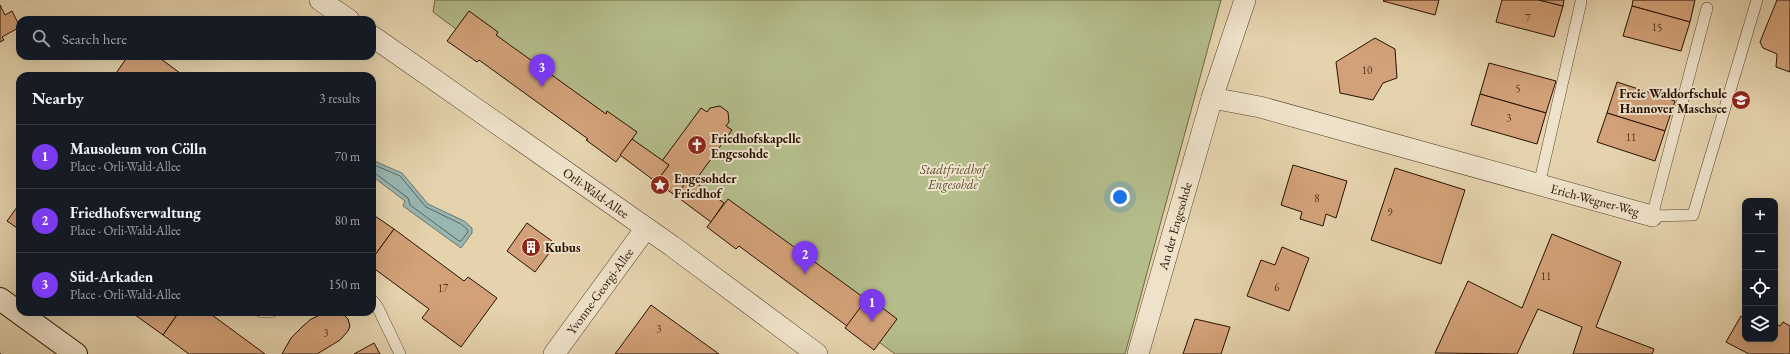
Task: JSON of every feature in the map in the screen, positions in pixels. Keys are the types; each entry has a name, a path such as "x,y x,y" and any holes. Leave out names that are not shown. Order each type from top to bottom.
{"main road":[{"path":"0,299 16,311"},
{"path":"23,316 76,354"}],"street":[{"path":"320,0 343,16"},
{"name":"An der Engesohde","path":"1138,354 1212,98 1244,0"},
{"name":"Orli-Wald-Allee","path":"376,39 646,228 817,354"},
{"name":"Erich-Wegner-Weg","path":"1212,98 1260,107 1652,216"},
{"name":"Yvonne-Georgi-Allee","path":"554,354 646,228"}],"lane":[{"path":"1652,216 1692,215 1757,0"},
{"name":"Erich-Wegner-Weg","path":"1539,185 1582,2"},
{"name":"Erich-Wegner-Weg","path":"1652,216 1707,8"},
{"path":"376,305 400,354"}],"green space":[{"name":"Stadtfriedhof Engesohde","path":"435,0 1221,0 1125,354 895,354 433,12"}],"water":[{"path":"376,162 402,173 428,204 464,221 472,228 472,233 461,248 403,206 405,201 376,179"}],"building":[{"path":"1439,0 1435,15 1383,1"},
{"path":"1502,0 1539,0 1563,6 1554,37 1496,22"},
{"path":"1539,0 1564,0 1563,6"},
{"path":"1633,0 1695,0 1690,22 1632,6"},
{"path":"1777,0 1790,0 1790,72 1776,67 1777,54 1763,48 1760,42"},
{"path":"0,5 5,15 12,11 16,19 16,29 2,37 4,40 0,42"},
{"path":"1632,6 1690,22 1681,51 1623,36"},
{"path":"469,11 498,32 496,35 606,114 607,111 637,132 616,162 586,140 588,139 479,60 477,62 447,41"},
{"path":"1375,38 1395,49 1397,78 1383,83 1373,100 1340,93 1336,62"},
{"path":"125,60 162,60 179,72 117,72"},
{"path":"1489,63 1556,81 1546,113 1480,94"},
{"path":"1617,82 1675,101 1665,131 1607,113"},
{"path":"1480,94 1546,113 1537,144 1471,125"},
{"name":"Friedhofskapelle Engesohde","path":"720,106 728,112 729,122 726,126 732,130 695,181 689,178 676,196 656,182 669,165 662,161 701,108 707,112 710,108"},
{"path":"1607,113 1665,131 1655,161 1597,142"},
{"path":"632,139 669,165 656,182 620,155"},
{"path":"1293,165 1347,181 1336,218 1326,214 1323,226 1300,219 1302,212 1281,205"},
{"path":"1395,168 1465,190 1441,264 1371,240"},
{"path":"689,178 724,203 711,222 676,196"},
{"path":"728,199 867,300 847,326 739,246 736,249 707,227"},
{"path":"16,209 16,227 7,221"},
{"path":"376,217 394,229 376,254"},
{"name":"Kubus","path":"527,223 556,244 535,272 507,251"},
{"path":"394,229 464,281 468,277 497,298 461,347 422,318 429,309 376,270 376,254"},
{"path":"1552,234 1621,262 1596,327 1654,349 1652,354 1573,354 1582,327 1538,309 1517,354 1435,353 1468,281 1522,308"},
{"path":"1282,247 1309,258 1289,311 1247,296 1261,260 1275,265"},
{"path":"868,297 897,319 874,350 845,328"},
{"path":"651,305 719,354 615,354"},
{"path":"137,316 176,316 163,335"},
{"path":"176,316 213,316 265,354 189,354 163,335"},
{"path":"318,316 345,316 348,319 350,326 348,331 340,340 317,354 282,354 291,338 311,319"},
{"path":"1741,316 1742,342 1778,342 1778,325 1780,326 1783,322 1790,326 1790,354 1749,354 1726,342"},
{"path":"1195,319 1230,327 1221,354 1183,354"},
{"path":"374,343 380,354 354,354"}],"place":[{"name":"Süd-Arkaden","path":"542,87"},
{"name":"Freie Waldorfschule Hannover Maschsee","path":"1741,100"},
{"name":"Friedhofskapelle Engesohde","path":"697,145"},
{"name":"Engesohder Friedhof","path":"660,185"},
{"name":"Kubus","path":"531,247"},
{"name":"Friedhofsverwaltung","path":"805,274"},
{"name":"Mausoleum von Cölln","path":"872,322"}]}
